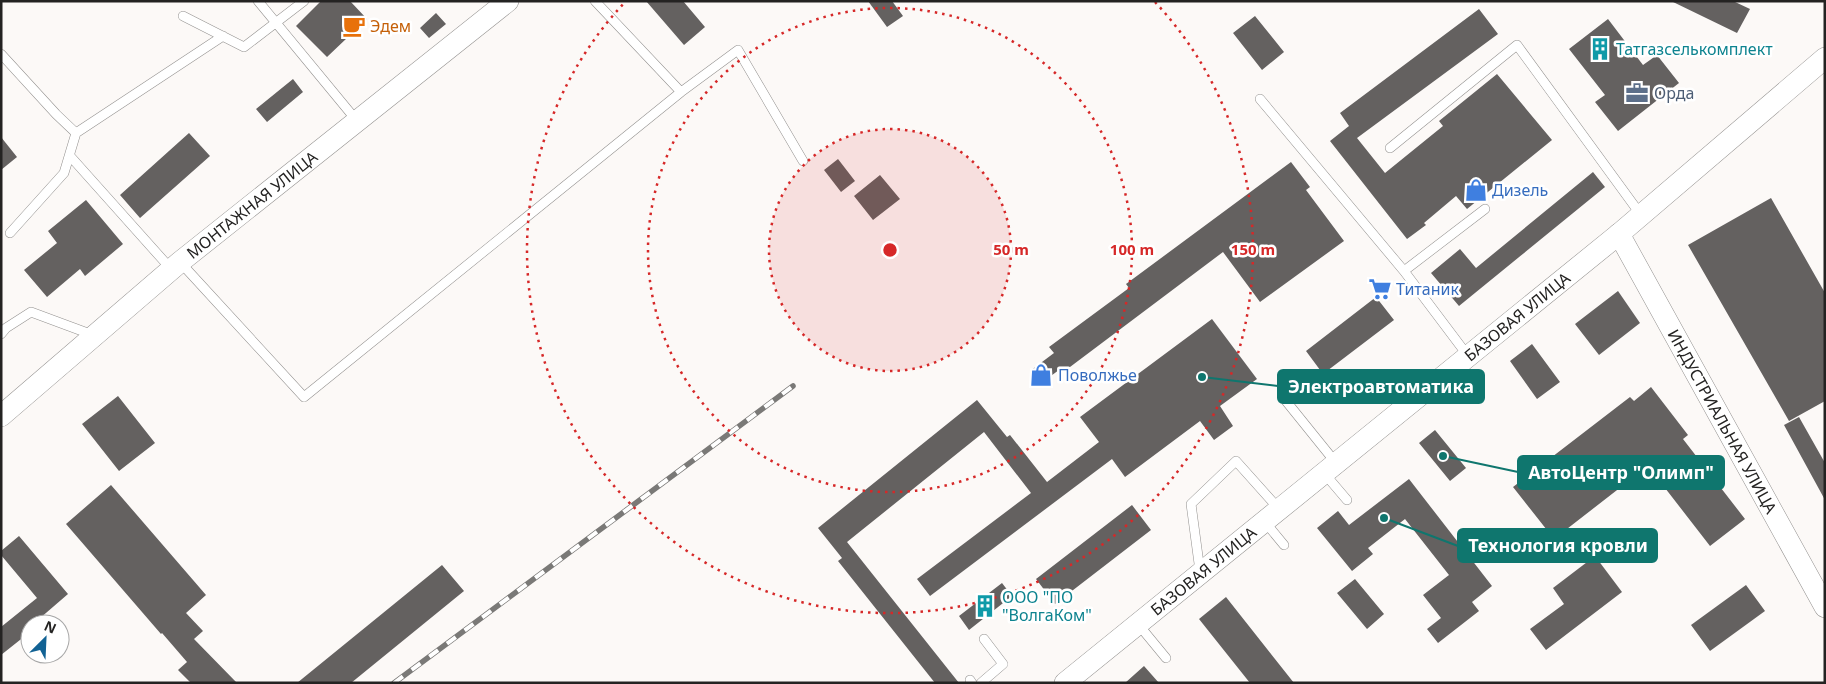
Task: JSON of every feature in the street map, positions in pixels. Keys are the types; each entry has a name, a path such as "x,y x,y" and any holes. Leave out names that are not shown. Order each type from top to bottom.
{"street":[{"name":"МОНТАЖНАЯ УЛИЦА","path":"2,413 176,266 508,1"},
{"name":"БАЗОВАЯ УЛИЦА","path":"1065,683 1642,216 1825,58"},
{"name":"ИНДУСТРИАЛЬНАЯ УЛИЦА","path":"1619,234 1825,607"}],"lane":[{"path":"258,1 357,121"},
{"path":"183,16 244,47 304,1"},
{"path":"595,1 681,92"},
{"path":"10,233 64,174 76,133 222,36"},
{"path":"1390,148 1517,45 1642,216"},
{"path":"70,156 304,397 681,92 738,50 803,161"},
{"path":"1,54 76,133"},
{"path":"1260,99 1404,271 1468,356"},
{"path":"1404,271 1485,209"},
{"path":"1,334 6,328 31,312 95,336"},
{"path":"1286,400 1330,468 1347,500"},
{"path":"1201,573 1191,504 1236,461 1272,515 1284,545"},
{"path":"1138,624 1166,658"},
{"path":"981,683 1003,664 984,639"}],"building":[{"path":"321,1 350,1 367,19 327,57 296,26"},
{"path":"646,1 683,1 705,27 684,45"},
{"path":"868,1 892,1 903,16 887,27"},
{"path":"1671,1 1733,1 1750,9 1737,33"},
{"path":"1479,9 1498,34 1357,138 1385,173 1443,126 1439,121 1497,74 1552,140 1467,209 1456,196 1424,223 1426,225 1407,239 1330,141 1349,126 1340,113"},
{"path":"436,13 446,24 429,38 420,28"},
{"path":"1255,16 1284,52 1262,70 1233,33"},
{"path":"1608,19 1643,65 1657,55 1679,83 1618,131 1595,102 1605,95 1569,49"},
{"path":"293,79 303,92 267,122 256,109"},
{"path":"189,133 210,156 140,218 120,195"},
{"path":"1,137 17,157 1,170"},
{"path":"838,159 855,181 841,192 824,170"},
{"path":"1291,162 1310,187 1306,190 1344,241 1260,302 1223,252 1066,370 1063,367 1040,384 1030,371 1054,353 1049,347 1129,288 1126,284"},
{"path":"1593,172 1605,187 1459,306 1431,273 1460,249 1476,268"},
{"path":"880,175 900,199 873,220 854,196"},
{"path":"1771,198 1825,293 1825,401 1789,421 1688,245"},
{"path":"86,200 123,244 85,276 80,269 47,297 24,270 57,243 48,231"},
{"path":"1618,291 1640,323 1599,355 1575,324"},
{"path":"1376,297 1394,320 1323,374 1306,351"},
{"path":"1212,319 1257,379 1220,406 1233,426 1214,440 1200,421 1125,477 1112,459 930,596 917,579 1031,493 984,432 847,542 959,683 935,683 838,561 842,558 818,528 977,400 1007,437 1010,435 1047,482 1099,442 1080,417"},
{"path":"1532,344 1560,382 1537,399 1510,361"},
{"path":"1651,387 1688,435 1683,439 1745,519 1710,546 1648,466 1554,539 1513,487 1630,397 1634,401"},
{"path":"118,396 155,443 119,471 82,424"},
{"path":"1799,417 1825,463 1825,500 1784,425"},
{"path":"1435,430 1466,468 1450,481 1419,443"},
{"path":"1409,479 1492,586 1472,602 1479,611 1438,643 1427,629 1441,618 1423,595 1449,575 1405,519 1368,548 1373,554 1352,571 1317,528 1338,511 1349,525"},
{"path":"111,485 206,595 186,613 203,631 194,639 237,683 191,683 178,670 187,662 66,524"},
{"path":"1132,505 1151,530 1055,604 1036,579"},
{"path":"19,536 68,594 45,614 20,614 20,640 1,655 1,627 37,598 1,555 1,551"},
{"path":"1595,556 1622,592 1546,650 1530,629 1564,604 1553,588"},
{"path":"442,565 464,591 351,683 297,683"},
{"path":"1355,579 1384,614 1367,629 1337,593"},
{"name":"ООО \"ПО \"ВолгаКом\"","path":"1002,583 1012,596 969,630 959,616"},
{"path":"1746,585 1765,611 1710,651 1691,625"},
{"path":"1226,597 1294,683 1250,683 1199,619"},
{"path":"1144,666 1159,683 1125,683"}],"railway":[{"path":"394,683 793,386"}],"place":[{"name":"Эдем","path":"354,26"},
{"name":"Татгазселькомплект","path":"1600,49"},
{"name":"Орда","path":"1637,93"},
{"name":"Дизель","path":"1476,190"},
{"name":"Титаник","path":"1380,289"},
{"name":"Поволжье","path":"1041,375"},
{"name":"Электроавтоматика","path":"1202,377"},
{"name":"АвтоЦентр \"Олимп\"","path":"1443,456"},
{"name":"Технология кровли","path":"1384,518"},
{"name":"ООО \"ПО \"ВолгаКом\"","path":"985,606"}]}
